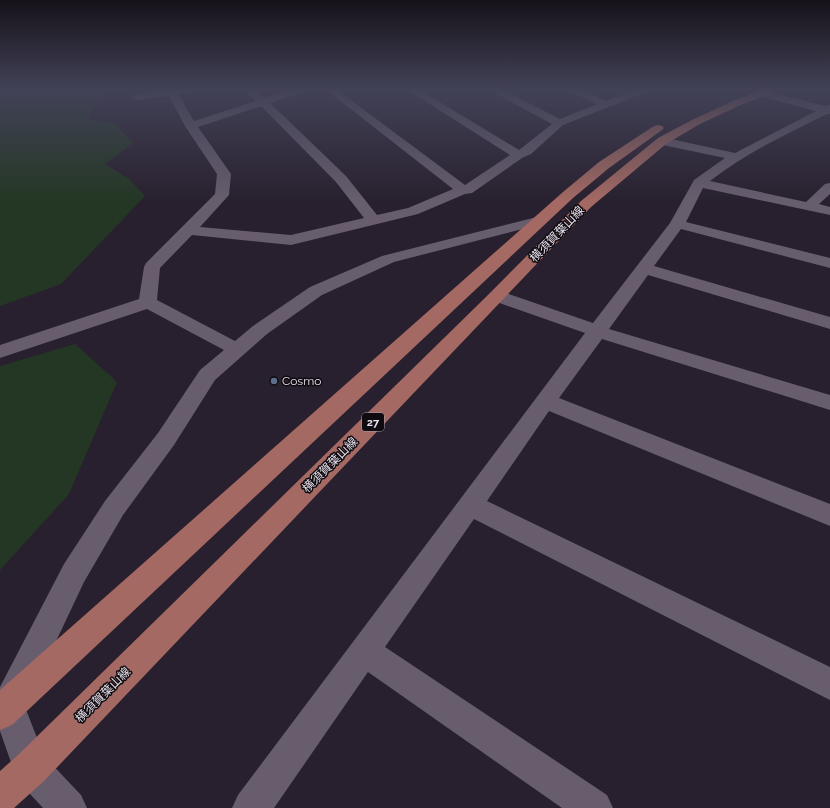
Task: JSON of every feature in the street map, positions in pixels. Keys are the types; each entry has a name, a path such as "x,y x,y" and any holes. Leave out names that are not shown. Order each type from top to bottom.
{"main road":[{"name":"横須賀葉山線","path":"4,709 604,164 660,127"},
{"name":"横須賀葉山線","path":"0,796 31,768 586,204 662,141 688,127"}],"street":[{"path":"148,302 152,267 186,230 222,195 224,174 191,127"},
{"path":"287,127 341,179 372,220"},
{"path":"380,127 463,190"},
{"path":"472,127 518,155"},
{"path":"186,230 291,240 413,211 463,190 467,190 518,155 527,151 555,127"},
{"path":"251,808 471,505 545,400 677,224 699,183 737,156 795,127"},
{"path":"662,141 737,156"},
{"path":"699,183 830,211"},
{"path":"808,207 830,187"},
{"path":"68,808 31,768 4,709 74,573 114,508 166,439 207,375 260,330 316,291 388,259 541,220"},
{"path":"677,224 830,263"},
{"path":"644,268 830,323"},
{"path":"497,296 597,331 830,403"},
{"path":"0,352 148,302 236,349"},
{"path":"545,400 830,516"},
{"path":"471,505 830,684"},
{"path":"364,651 594,808"}],"green space":[{"path":"0,127 118,127 133,143 105,164 129,179 145,196 61,284 0,306"},
{"path":"75,344 117,382 69,494 0,570 0,366"}],"place":[{"name":"Cosmo","path":"274,381"}]}
